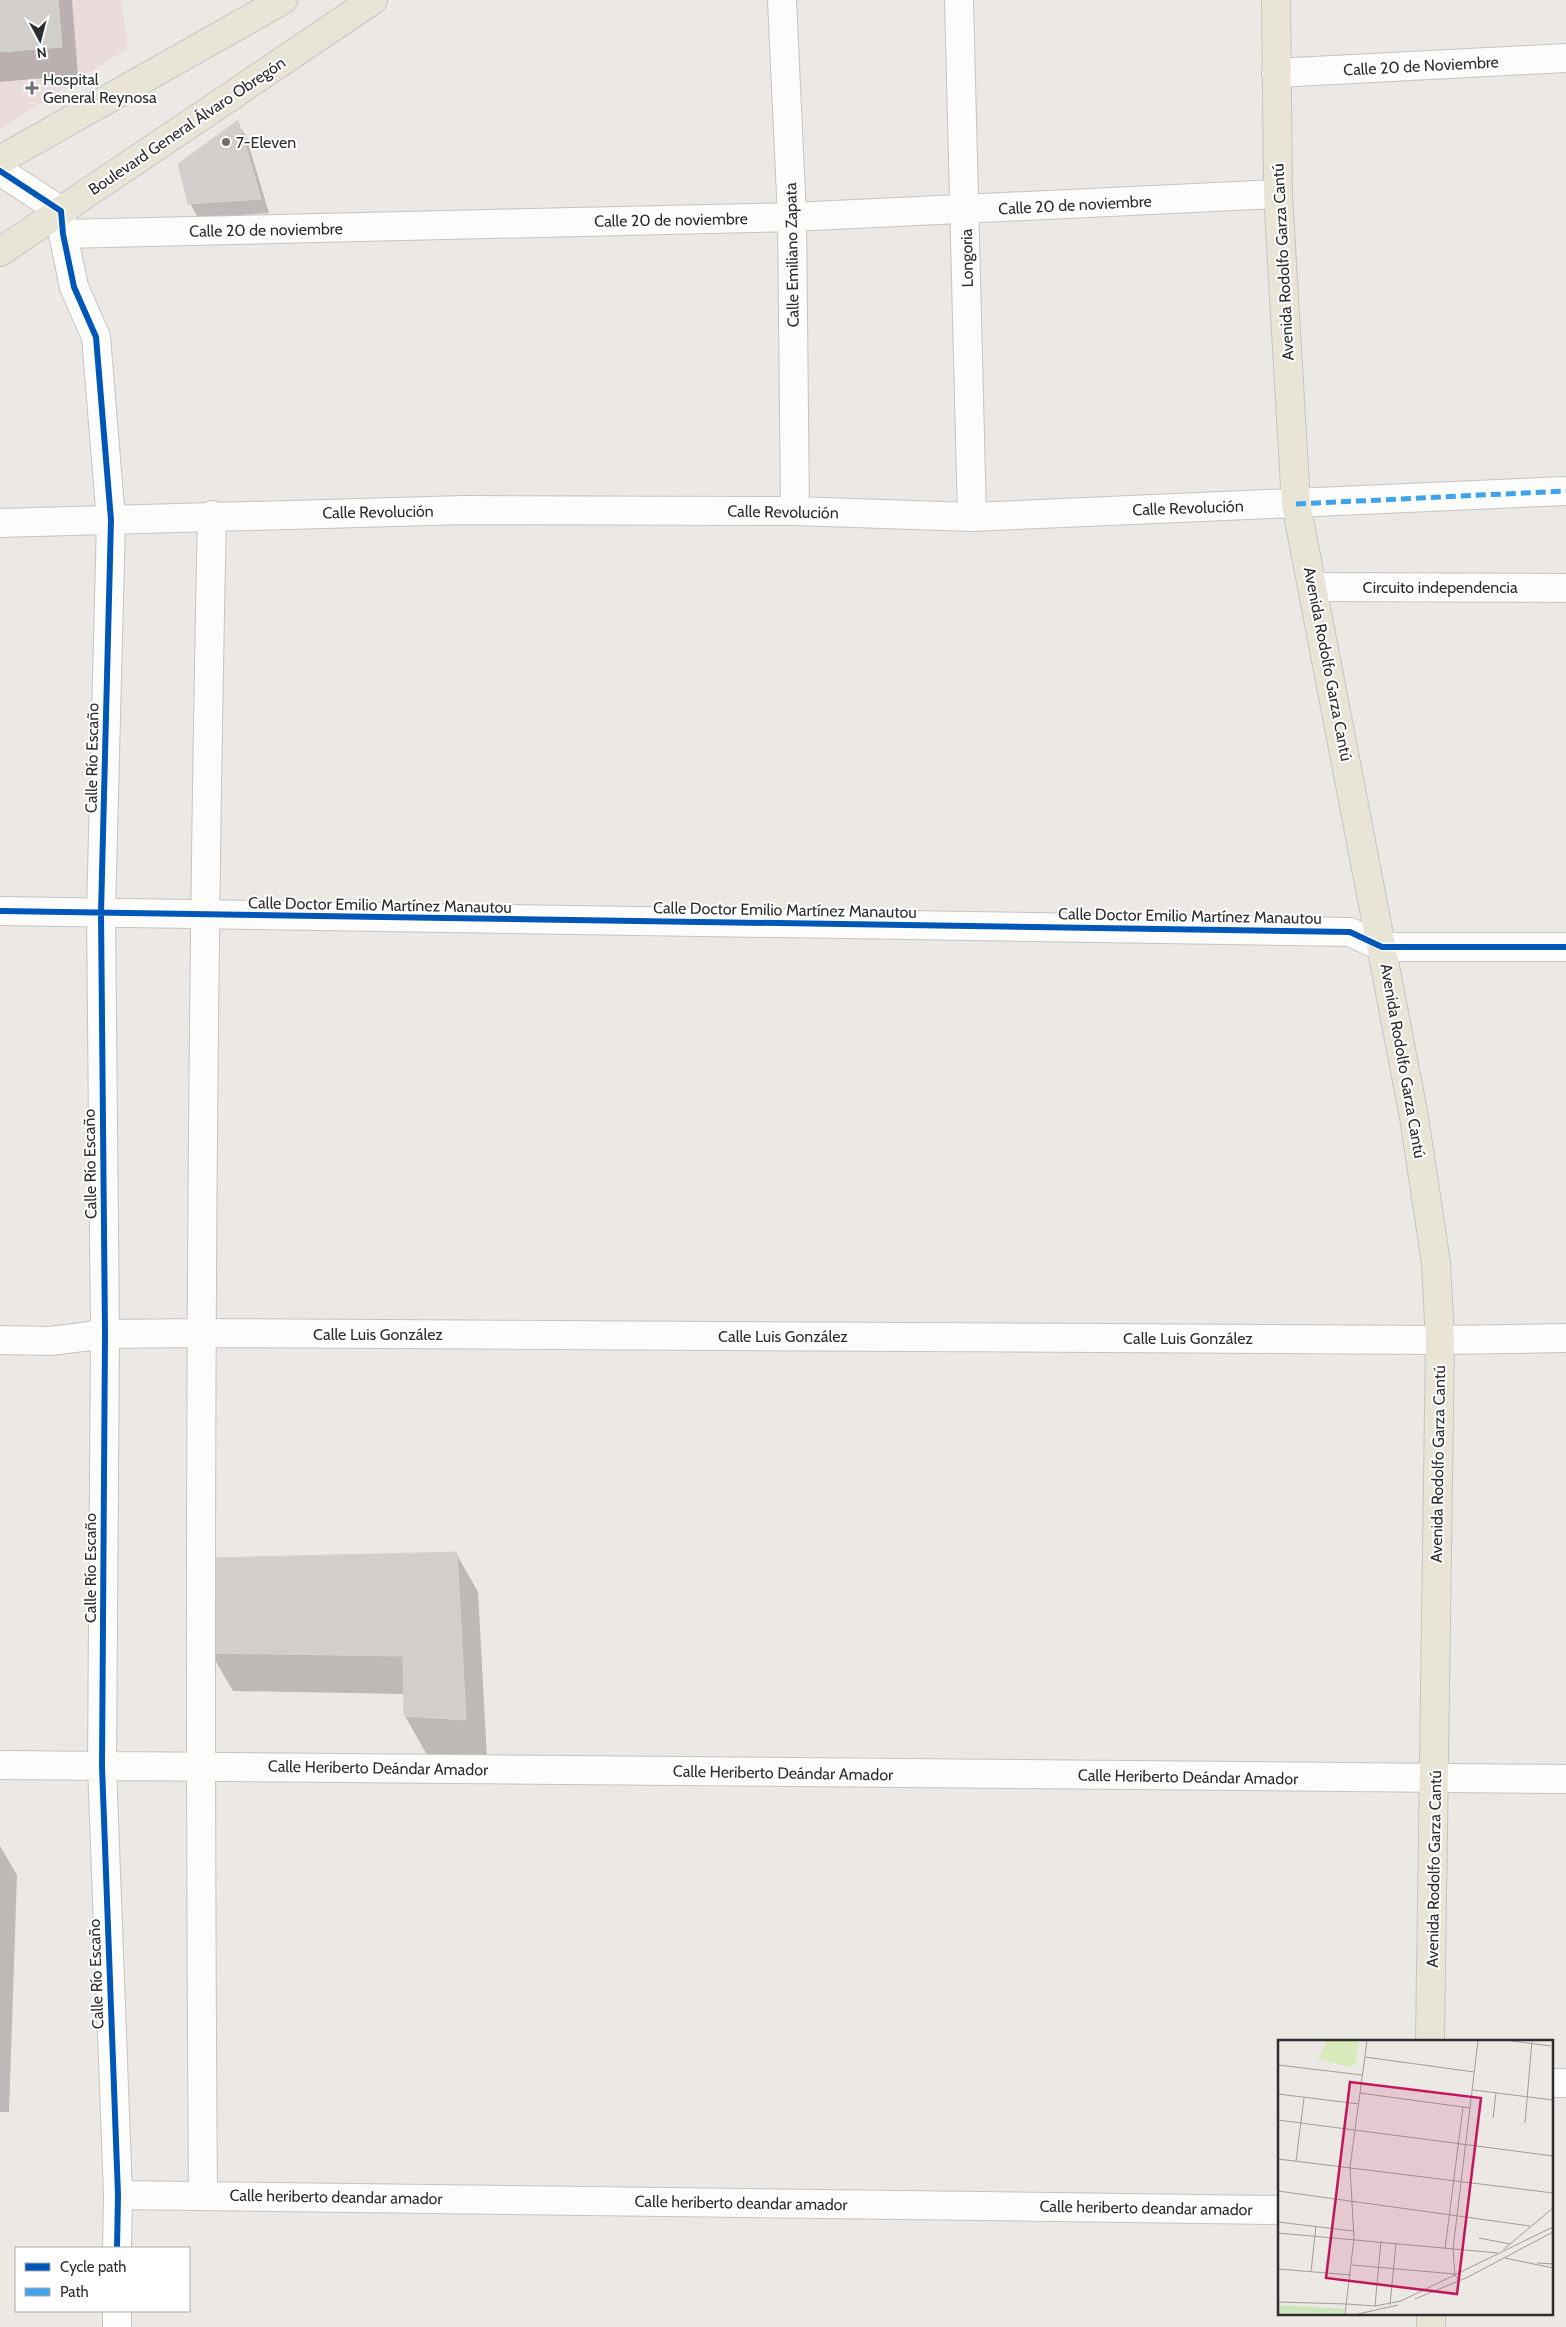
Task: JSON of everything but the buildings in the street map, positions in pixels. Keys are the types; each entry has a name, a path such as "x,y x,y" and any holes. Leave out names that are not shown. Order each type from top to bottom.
{"main road":[{"path":"0,160 283,0"},
{"name":"Boulevard General Álvaro Obregón","path":"0,252 62,223 373,0"},
{"name":"Avenida Rodolfo Garza Cantú","path":"1276,0 1278,194 1296,504 1314,587 1326,663 1413,1107 1436,1263 1440,1340 1430,2040"},
{"path":"1431,2314 1431,2327"}],"street":[{"name":"Calle Emiliano Zapata","path":"782,0 792,217 795,511"},
{"name":"Longoria","path":"959,0 966,210 972,517"},
{"name":"Calle 20 de Noviembre","path":"1276,73 1566,58"},
{"path":"0,171 62,223"},
{"name":"Calle 20 de noviembre","path":"62,223 792,217 1278,194"},
{"name":"Calle Río Escaño","path":"62,223 74,286 96,337 111,520 101,913 105,1334 102,1766 118,2196 118,2247"},
{"name":"Calle Revolución","path":"0,523 212,515 464,510 795,511 972,517 1566,491"},
{"path":"203,2195 200,1766 203,916 212,515"},
{"name":"Circuito independencia","path":"1314,587 1566,588"},
{"name":"Calle Doctor Emilio Martínez Manautou","path":"0,911 203,916 1350,932 1382,947 1566,947"},
{"name":"Calle Luis González","path":"0,1340 51,1341 105,1334 202,1333 1440,1340 1566,1338"},
{"name":"Calle Heriberto Deándar Amador","path":"0,1766 200,1766 1566,1779"},
{"name":"Calle heriberto deandar amador","path":"118,2196 203,2195 1278,2210"},
{"path":"117,2312 117,2327"}],"shaded area":[{"name":"Hospital General Reynosa","path":"0,0 121,0 128,48 0,129"}],"marked path":[{"path":"1296,504 1566,491"}],"cycle path":[{"path":"0,171 61,211 63,234 74,287 96,337 111,520 101,913 105,1334 102,1766 118,2195 117,2247"},
{"path":"0,911 1350,932 1382,947 1566,947"}],"place":[{"name":"Hospital General Reynosa","path":"32,88"},
{"name":"7-Eleven","path":"226,142"}]}
